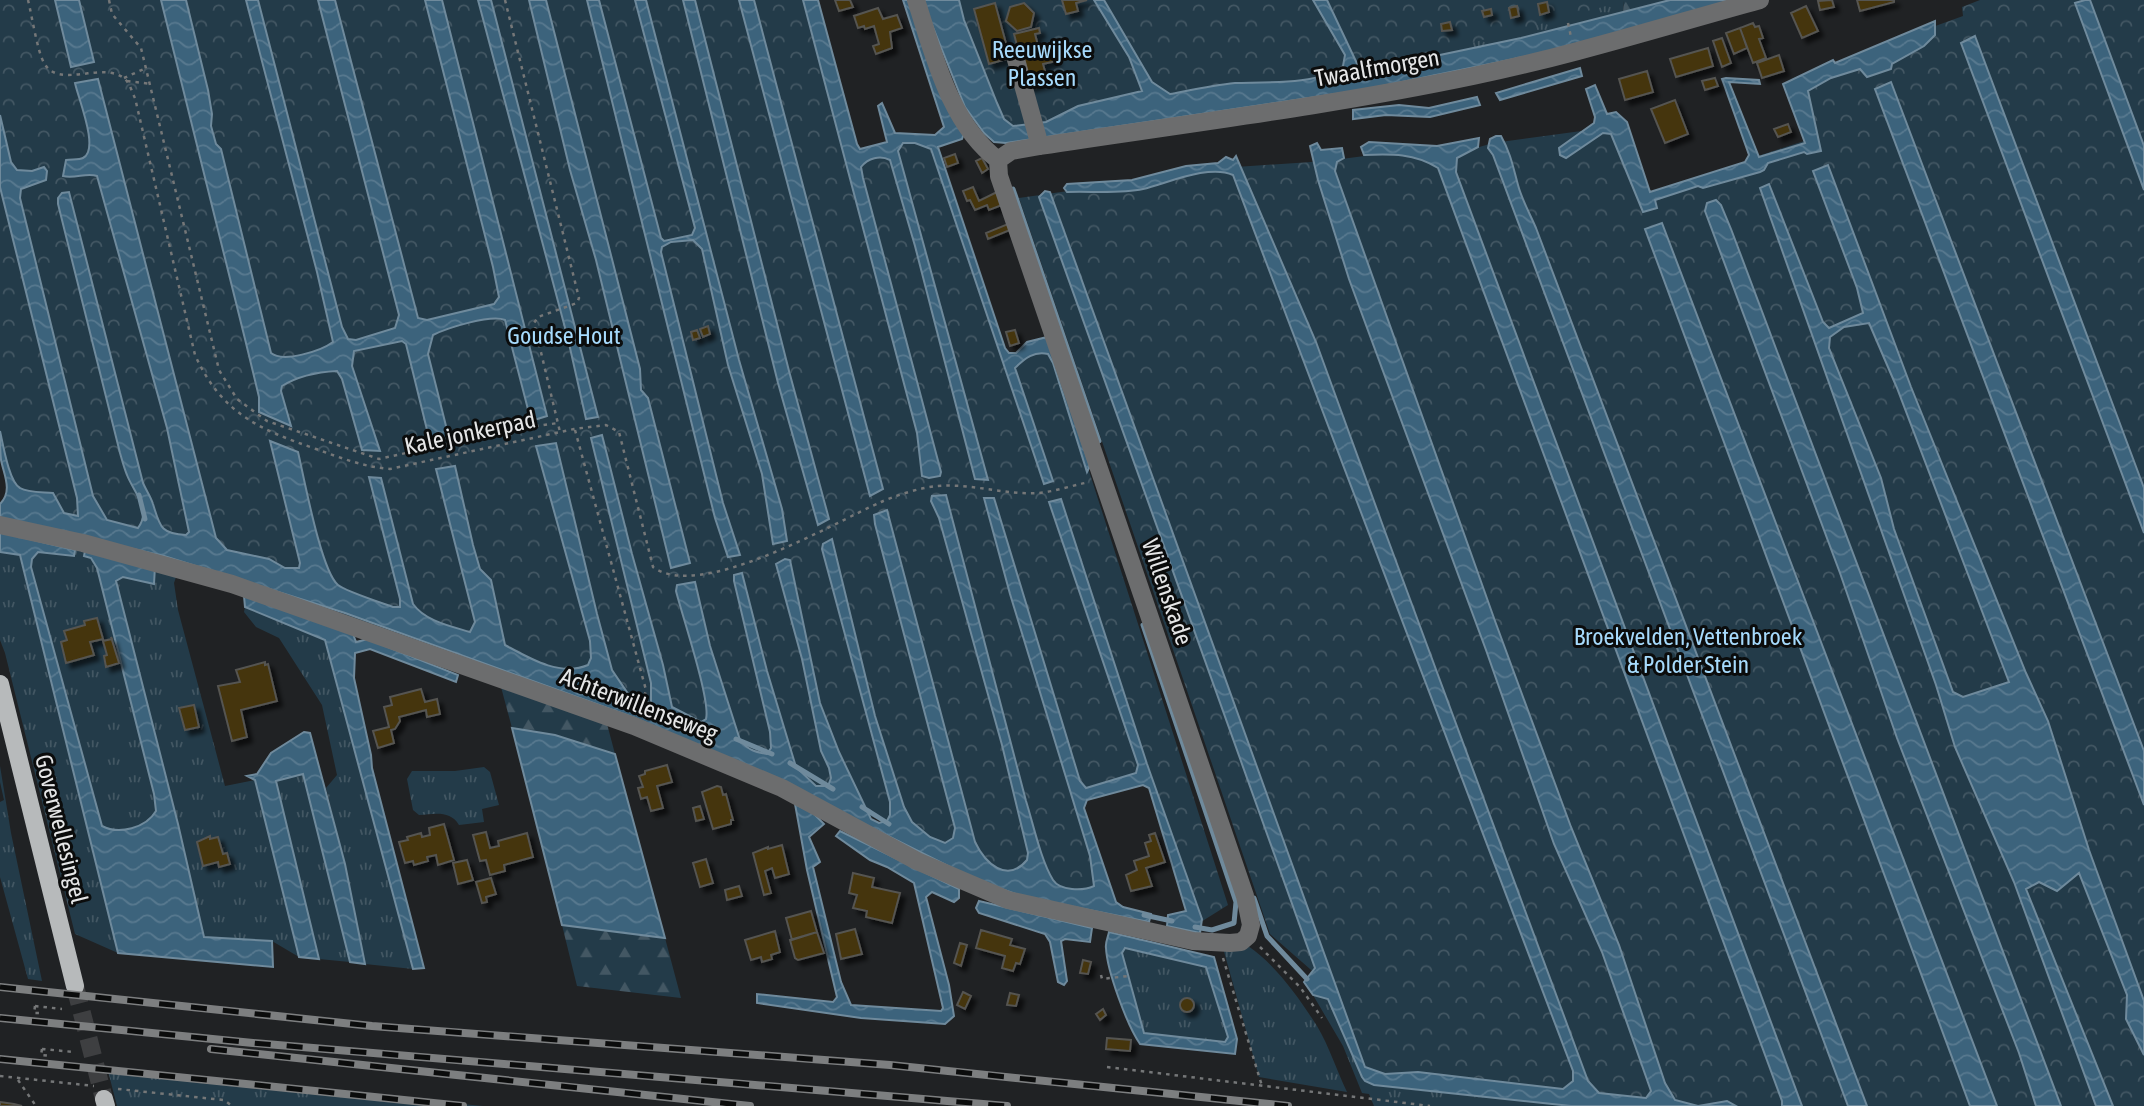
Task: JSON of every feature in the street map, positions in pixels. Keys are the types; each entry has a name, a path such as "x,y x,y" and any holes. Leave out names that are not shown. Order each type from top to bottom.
{"main road":[{"name":"Goverwellesingel","path":"0,684 75,986"}],"street":[{"path":"916,0 949,94 967,126 988,153 998,160"},
{"name":"Twaalfmorgen","path":"998,160 1011,151 1039,143 1269,112 1474,76 1760,0"},
{"path":"1015,56 1039,143"},
{"name":"Willenskade","path":"998,160 999,176 1245,896 1251,925 1248,936"},
{"name":"Achterwillenseweg","path":"0,525 83,543 232,584 634,726 782,788 917,861 1008,900 1193,941 1241,942 1248,936"}],"path":[{"path":"28,0 44,63 51,71 63,75 116,73 126,80 151,84"},
{"path":"109,0 112,14 141,48 219,370 237,399 267,421 379,460 510,430 558,423"},
{"path":"505,0 579,298 572,306 538,317 534,327 560,432"},
{"path":"126,80 146,68"},
{"name":"Kale jonkerpad","path":"126,80 135,98 195,355 215,389 240,413 269,433 366,467 390,468 575,429 606,425 614,427 619,432 653,567 672,576 722,570 783,550 882,501 937,486 1038,493 1102,479"},
{"path":"575,429 646,690 644,701"},
{"path":"1248,936 1300,987 1322,1018"},
{"path":"1218,943 1262,1086"},
{"path":"1101,975 1102,979 1128,976"},
{"path":"41,1013 34,1013 35,1006 62,1009"},
{"path":"51,1056 41,1055 42,1049 74,1052"},
{"path":"1107,1067 1430,1106"},
{"path":"17,1078 36,1106"}],"green space":[{"name":"Goudse Hout","path":"0,0 810,0 853,156 894,142 931,140 1004,358 1049,346 1228,905 1196,925 1149,778 1078,798 1103,900 1060,900 622,706 21,516 0,437"},
{"name":"Reeuwijkse Plassen","path":"946,0 1628,0 1304,89 1004,133"},
{"path":"1624,0 1623,12 1435,56 1423,30"},
{"path":"1624,0 1670,0 1623,12"},
{"name":"Broekvelden, Vettenbroek & Polder Stein","path":"1980,0 2144,0 2144,1106 1637,1106 1364,1077 1326,983 1270,934 1019,198 1236,167 1326,161 1380,154 1442,158 1493,143 1611,127 1643,197 1689,179 1756,160 1755,157 1807,140 1794,86 1833,63 1963,16 1962,7"},
{"path":"89,548 97,568 154,794 156,811 152,817 139,826 124,830 102,826 31,567 32,559 38,552"},
{"path":"0,552 19,554 118,953 75,934 0,640"},
{"path":"155,566 177,574 174,583 178,610 225,786 255,780 299,957 272,941 204,937 116,581 123,577 154,584"},
{"path":"245,607 325,640 413,969 365,964 345,864 326,788 337,775 322,705 279,638 256,627 244,612"},
{"path":"501,687 607,724 615,754 555,735 512,728"},
{"path":"0,766 42,981 28,979 0,877 0,802 4,800"},
{"path":"484,767 490,772 499,805 482,809 484,822 459,825 447,815 419,815 413,810 407,779 412,771 455,771"},
{"path":"304,774 350,962 319,959 276,781"},
{"path":"562,925 665,938 681,998 577,986"},
{"path":"1248,946 1277,972 1310,1015 1347,1092 1259,1077 1223,948"},
{"path":"1125,948 1207,967 1228,1037 1225,1043 1143,1033 1122,953"},
{"path":"1313,995 1328,999 1365,1081 1374,1085 1571,1106 1374,1106 1369,1094 1362,1093 1343,1046"},
{"path":"108,1071 441,1102 483,1106 117,1106"}],"water":[{"path":"55,0 79,0 94,62 71,67"},
{"path":"161,0 186,0 208,90 211,126 216,144 221,149 271,353 284,357 311,352 333,342 246,0 258,0 342,327 348,339 356,340 395,328 399,315 318,0 335,0 418,318 427,320 494,304 499,297 425,0 442,0 547,416 531,421 505,320 498,319 469,323 433,335 428,354 449,438 430,442 406,344 402,341 354,351 352,366 380,451 362,450 342,379 337,371 308,375 282,386 291,426 259,412 259,397"},
{"path":"478,0 491,0 598,417 586,419 568,339"},
{"path":"529,0 546,0 640,369 641,390 648,398 690,563 671,568"},
{"path":"587,0 599,0 661,238 664,241 692,235 695,228 635,0 646,0 739,360 782,509 787,541 773,544 762,474 728,365 702,249 693,240 671,242 662,247 661,252 723,503 740,555 728,557 715,518"},
{"path":"683,0 695,0 829,519 818,525 778,383"},
{"path":"739,0 754,0 883,489 870,496"},
{"path":"803,0 818,0 860,149 887,142 878,106 882,103 895,133 935,135 944,127 903,0 908,0 964,133 962,139 938,147 1005,348 1009,353 1016,353 1027,342 1047,337 1090,466 1087,472 1053,363 1048,354 1034,354 1015,368 1053,481 1044,484 931,149 915,143 903,143 898,151 988,480 975,479 890,160 878,158 867,161 861,167 863,178 941,472 940,476 922,476 917,433"},
{"path":"922,0 959,0 964,20 997,103 1004,119 1013,126 1046,122 1078,106 1142,91 1129,57 1094,0 1104,0 1152,82 1170,94 1235,83 1320,77 1343,66 1345,55 1313,0 1327,0 1361,72 1372,74 1435,56 1521,38 1670,0 1743,0 1548,52 1363,90 1006,143 994,142 965,107"},
{"path":"2090,0 2144,146 2144,190 2075,3"},
{"path":"1935,21 1935,35 1924,46 1892,64 1891,69 1867,77 1860,69 1831,78 1808,91 1821,151 1807,154 1804,152 1768,163 1760,172 1703,188 1698,186 1655,200 1657,208 1643,212 1611,134 1603,133 1566,158 1560,155 1559,148 1594,123 1595,117 1586,89 1595,85 1607,114 1616,112 1627,122 1650,192 1745,162 1749,155 1722,79 1726,78 1759,80 1760,84 1729,82 1759,157 1805,143 1783,84 1833,60 1835,63"},
{"path":"1975,36 2144,488 2144,533 1961,43"},
{"path":"1580,68 1582,76 1500,100 1496,93"},
{"path":"98,79 216,538 227,550 269,559 285,568 299,568 270,441 298,452 319,543 325,562 338,585 373,600 400,607 369,477 381,478 413,604 431,619 470,632 475,622 436,469 455,466 480,569 491,580 505,645 534,660 556,667 567,669 588,665 591,658 590,641 536,446 556,443 612,670 631,698 651,703 651,683 591,438 602,435 672,707 701,722 706,719 700,677 676,591 677,585 695,582 710,646 740,740 759,752 767,754 771,748 770,732 734,581 734,575 742,573 767,671 796,767 816,786 828,786 831,778 829,768 821,751 802,659 776,564 785,559 790,560 820,703 839,752 871,819 879,823 887,821 890,802 822,549 823,544 832,539 875,716 904,807 912,822 930,837 945,843 953,838 955,828 875,524 874,515 887,510 975,842 979,850 997,868 1012,870 1027,860 1028,853 1002,745 939,518 931,501 932,496 946,495 1041,852 1056,884 1066,888 1084,889 1094,886 1090,856 1010,594 984,498 994,498 1080,781 1086,788 1136,773 1138,765 1049,502 1061,499 1147,764 1202,919 1200,933 1167,926 1168,915 1186,911 1149,788 1143,785 1087,800 1084,808 1116,902 1123,907 1151,914 1149,922 1024,897 976,880 858,821 635,718 345,613 164,556 0,519 0,504 7,488 1,460 0,431 7,462 16,484 27,491 53,493 64,513 78,516 77,498 0,187 0,115 11,162 17,170 32,171 44,167 47,171 46,180 21,189 20,198 93,496 107,520 138,528 142,521 143,508 120,453 58,204 62,193 69,192 143,483 162,527 171,533 186,535 189,532 167,428 97,176 63,176 66,160 83,158 88,153 89,135 75,83"},
{"path":"1891,82 2144,751 2144,805 1875,89"},
{"path":"1477,97 1480,105 1430,117 1386,115 1353,119 1353,110 1399,105 1429,108"},
{"path":"1501,136 1509,155 1522,196 1867,1106 1848,1106 1493,155 1488,148 1490,139"},
{"path":"1479,138 1478,147 1457,158 1456,172 1802,1106 1782,1106 1438,168 1411,157 1364,155 1361,147 1369,142 1437,146"},
{"path":"1317,143 1321,150 1342,148 1344,158 1337,162 1335,171 1495,621 1571,827 1619,945 1665,1083 1675,1100 1698,1106 1571,1106 1374,1085 1362,1077 1328,999 1313,995 1304,982 1315,968 1039,197 1045,191 1050,192 1365,1067 1385,1074 1418,1072 1563,1089 1573,1081 1573,1071 1233,175 1223,172 1201,173 1143,189 1125,191 1067,192 1064,188 1067,184 1132,180 1186,166 1218,163 1226,157 1233,160 1236,156 1316,342 1588,1081 1599,1093 1646,1098 1651,1091 1602,952 1554,844 1486,650 1349,279 1310,146"},
{"path":"1828,165 1911,387 2026,673 2048,721 2089,850 2144,1001 2144,1055 2126,1019 2127,995 2079,873 2057,891 2039,882 2026,889 2113,1106 2096,1106 2014,882 1955,747 1936,685 1760,188 1769,184 1823,322 1829,328 1863,313 1857,288 1813,171","holes":["1869,323 1897,388 2009,682 1963,697 1953,692 1894,529 1881,478 1829,348 1830,337 1844,327"]},
{"path":"1716,200 1721,205 1731,229 2061,1106 2036,1106 2019,1053 1897,738 1840,573 1705,211 1707,203"},
{"path":"1662,223 1997,1106 1970,1106 1645,229"},
{"path":"0,532 75,550 74,556 38,552 32,559 31,567 102,826 109,829 124,830 139,826 156,811 97,568 91,558 84,556 85,551 155,566 154,584 123,577 116,581 204,937 272,941 273,967 118,953 20,555 0,552"},
{"path":"244,596 353,634 356,642 368,639 458,675 456,682 370,649 355,653 354,678 372,768 424,968 413,969 325,640 245,607"},
{"path":"512,728 555,735 615,754 665,938 562,925"},
{"path":"304,732 310,733 345,864 365,964 350,962 303,774 276,781 319,959 299,957 255,780 247,776 257,774 271,753"},
{"path":"795,804 812,812 824,824 809,837 820,862 813,867 841,982 851,1005 941,1011 943,1008 914,883 870,860 836,836 840,831 959,889 959,898 954,902 932,892 926,897 949,985 954,1016 945,1024 861,1018 757,1003 757,994 833,1002 837,997 807,870"},
{"path":"979,901 1092,928 1090,942 1065,939 1061,941 1067,981 1064,985 1058,982 1050,942 1045,934 979,913 976,908"},
{"path":"1109,932 1214,957 1237,1039 1235,1054 1140,1044 1124,1011 1110,970 1106,946","holes":["1125,948 1206,967 1228,1037 1225,1042 1144,1033 1122,953"]},
{"path":"1727,1101 1736,1106 1698,1106"}],"building":[{"path":"835,0 850,0 853,7 839,11"},
{"path":"1062,0 1087,0 1076,3 1078,11 1066,14"},
{"path":"1832,0 1834,7 1820,10 1818,1"},
{"path":"1857,0 1894,0 1894,2 1860,11"},
{"path":"1547,2 1549,12 1540,15 1538,4"},
{"path":"995,3 1010,58 989,64 974,9"},
{"path":"1024,3 1034,13 1031,27 1017,31 1006,21 1010,7"},
{"path":"1517,6 1519,16 1511,18 1509,8"},
{"path":"1806,6 1818,31 1802,38 1791,13"},
{"path":"878,8 883,19 897,15 902,28 890,32 892,48 876,54 873,46 879,44 874,26 858,28 854,16"},
{"path":"1491,9 1492,15 1484,17 1482,11"},
{"path":"1450,22 1452,30 1442,31 1441,24"},
{"path":"1753,23 1755,27 1759,26 1763,38 1759,39 1766,58 1753,63 1740,28"},
{"path":"1039,28 1040,33 1035,34 1041,57 1054,54 1056,61 1043,64 1048,82 1028,87 1014,34"},
{"path":"1740,28 1747,48 1734,54 1726,33"},
{"path":"1722,38 1731,63 1722,67 1713,41"},
{"path":"1708,48 1713,66 1676,77 1670,59"},
{"path":"1779,55 1784,71 1762,78 1757,63"},
{"path":"1647,71 1653,92 1625,100 1619,79"},
{"path":"1715,78 1718,86 1705,90 1702,81"},
{"path":"1675,100 1688,134 1665,143 1651,109"},
{"path":"1788,124 1791,132 1778,137 1774,129"},
{"path":"955,154 958,163 947,167 944,158"},
{"path":"982,158 988,169 982,173 976,161"},
{"path":"973,187 979,201 997,192 1002,205 989,210 987,205 975,210 963,191"},
{"path":"1008,224 1010,230 988,239 986,233"},
{"path":"708,326 710,334 703,337 700,329"},
{"path":"697,330 700,338 693,340 691,332"},
{"path":"1015,330 1019,343 1010,346 1006,332"},
{"path":"97,618 103,639 90,642 94,655 66,663 61,642 67,640 64,631 85,625 84,621"},
{"path":"112,639 119,663 106,667 104,656 107,655 103,641"},
{"path":"265,662 265,665 268,664 277,701 241,710 247,737 232,741 218,686 240,682 236,670"},
{"path":"421,689 425,702 437,699 440,714 427,717 426,710 399,717 400,721 395,729 391,730 394,743 378,748 373,731 389,727 384,707 392,705 390,697"},
{"path":"194,705 199,727 185,730 179,708"},
{"path":"667,765 672,782 657,786 663,808 651,811 647,797 641,799 638,788 643,787 639,776 645,774 645,771"},
{"path":"721,787 723,795 726,794 733,820 731,824 713,829 702,792"},
{"path":"700,806 704,819 696,821 693,808"},
{"path":"444,824 454,860 438,865 436,855 427,857 428,861 414,865 413,861 405,863 399,842 421,833 422,837 430,835 429,828"},
{"path":"486,832 490,848 499,846 498,841 527,833 533,857 504,865 505,871 490,875 486,860 480,861 473,835"},
{"path":"1155,833 1165,862 1146,868 1152,886 1131,891 1126,875 1137,870 1134,861 1149,856 1145,843 1151,841 1149,835"},
{"path":"210,836 210,839 218,837 223,854 227,853 230,864 219,867 218,862 203,866 197,842"},
{"path":"782,845 789,874 775,878 772,868 765,871 771,893 764,895 753,853"},
{"path":"706,859 713,883 700,887 693,863"},
{"path":"467,860 473,880 458,884 453,863"},
{"path":"853,873 874,878 872,887 900,893 892,923 866,917 867,911 853,908 857,895 849,893"},
{"path":"491,878 496,894 486,897 487,902 482,903 476,882"},
{"path":"739,886 742,896 727,900 725,890"},
{"path":"811,911 817,932 792,940 786,918"},
{"path":"855,929 862,954 841,959 836,934"},
{"path":"981,930 1012,939 1010,945 1025,949 1020,964 1016,963 1013,971 1002,968 1005,956 976,948"},
{"path":"775,931 780,952 771,955 772,959 762,962 761,957 751,960 745,940"},
{"path":"817,932 824,953 798,960 795,958 790,940"},
{"path":"960,943 967,945 961,966 954,963"},
{"path":"1083,960 1091,962 1088,974 1080,973"},
{"path":"963,992 971,996 965,1009 957,1005"},
{"path":"1010,993 1019,995 1016,1006 1007,1005"},
{"path":"1184,998 1190,998 1194,1005 1190,1012 1184,1012 1180,1008 1180,1002"},
{"path":"1103,1009 1106,1015 1100,1020 1096,1014"},
{"path":"1107,1038 1131,1040 1130,1051 1106,1049"},
{"path":"0,1102 14,1104 22,1106 0,1106"}],"waterway":[{"path":"1013,189 1099,441"},
{"path":"139,495 145,519"},
{"path":"1143,625 1236,902 1234,923 1212,930 1195,927"},
{"path":"736,739 772,754"},
{"path":"790,763 833,789"},
{"path":"862,807 889,824"},
{"path":"1254,898 1267,936 1307,979"},
{"path":"1144,915 1172,921"}],"tunnel":[{"path":"75,986 104,1099"}],"railway":[{"path":"0,987 372,1026 890,1065 1288,1106"},
{"path":"0,1018 253,1043 1007,1106"},
{"path":"211,1049 750,1106"},
{"path":"0,1059 463,1106"}]}
